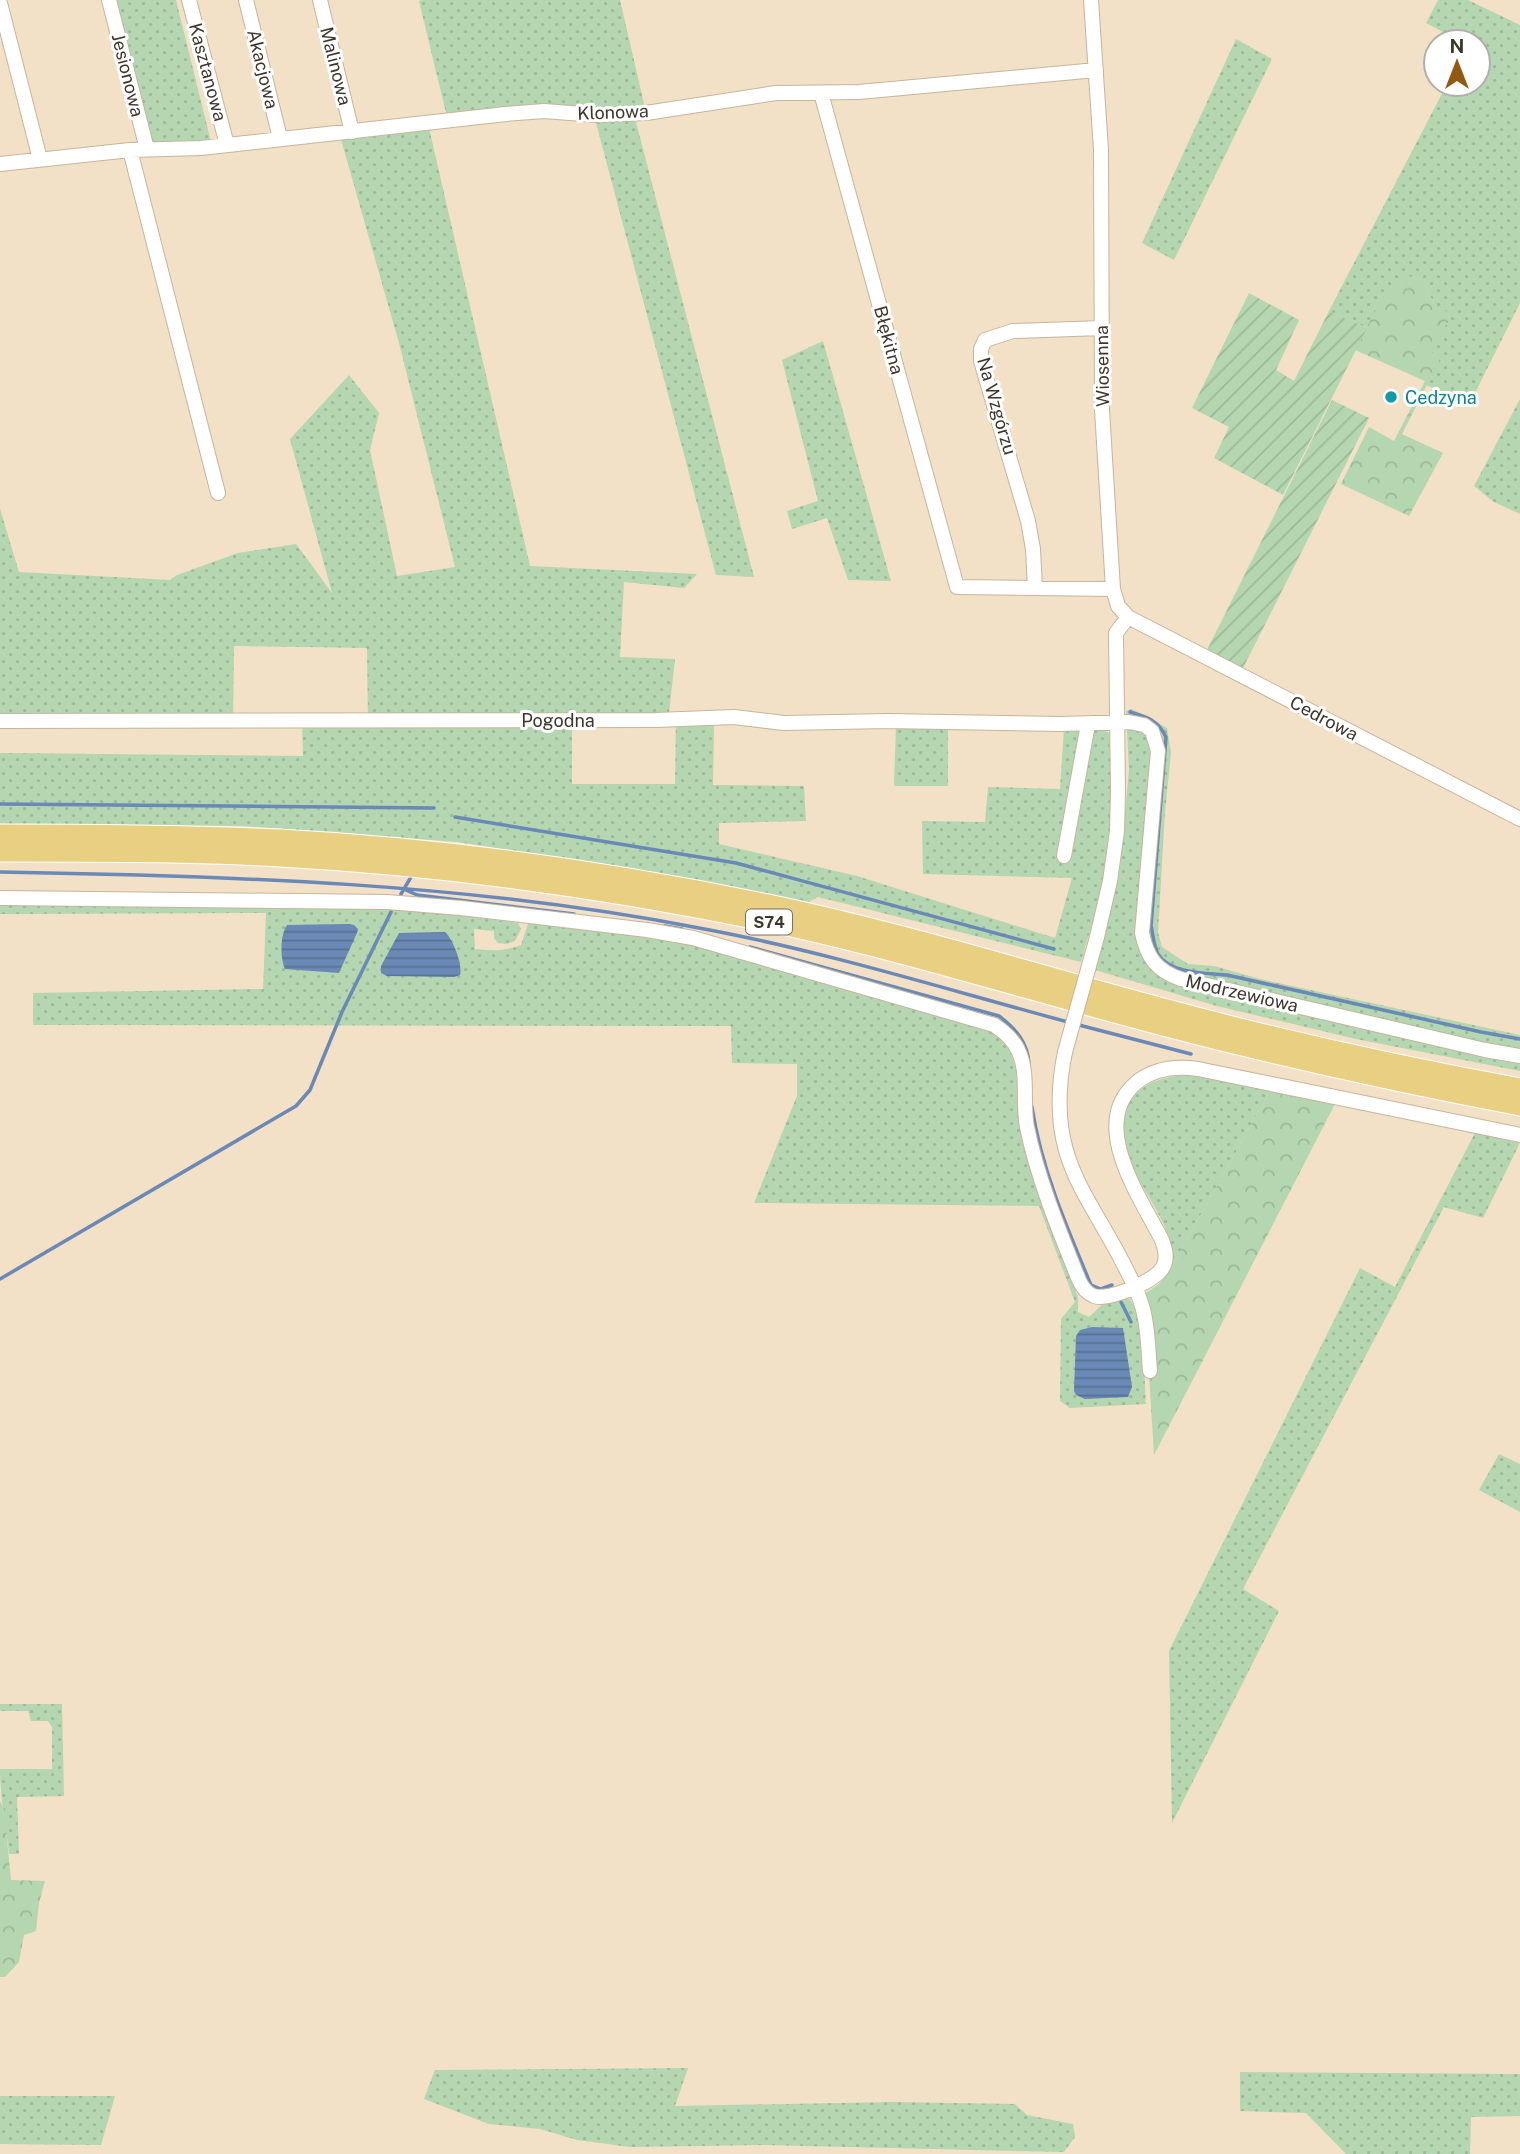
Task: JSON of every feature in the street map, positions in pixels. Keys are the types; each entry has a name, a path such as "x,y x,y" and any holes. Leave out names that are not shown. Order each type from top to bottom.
{"highway":[{"name":"S74","path":"0,835 282,839 430,851 598,873 698,890 834,919 1226,1024 1377,1060 1520,1088"},
{"name":"S74","path":"0,852 209,854 340,861 486,875 607,892 709,910 842,939 1225,1042 1375,1077 1520,1106"}],"street":[{"name":"Jesionowa","path":"109,0 146,149"},
{"name":"Kasztanowa","path":"189,0 228,145"},
{"name":"Akacjowa","path":"246,0 281,138"},
{"name":"Malinowa","path":"320,0 352,132"},
{"name":"Wiosenna","path":"1091,0 1101,150 1102,410 1113,589 1118,606 1128,617"},
{"path":"0,3 40,159"},
{"name":"Klonowa","path":"0,164 131,150 201,148 519,113 646,113 776,93 859,92 1096,69"},
{"name":"Błękitna","path":"821,93 957,587 1035,588"},
{"path":"131,150 218,493"},
{"name":"Na Wzgórzu","path":"1035,588 1028,521 981,361 981,349 985,340 1013,331 1102,328"},
{"path":"1035,588 1113,589"},
{"path":"1128,617 1116,633 1116,831 1110,881 1065,1052 1058,1098 1059,1121 1066,1153 1080,1189 1134,1286 1146,1323 1150,1371"},
{"name":"Cedrowa","path":"1128,617 1520,818"},
{"name":"Pogodna","path":"0,721 656,720 734,717 785,723 1116,723"},
{"name":"Modrzewiowa","path":"1116,723 1144,725 1156,738 1158,751 1142,933 1146,950 1159,969 1172,977 1194,983 1520,1056"},
{"path":"1064,856 1088,724"},
{"path":"0,898 387,902 647,930 693,938 978,1019 1002,1030 1019,1051 1024,1077 1025,1118 1032,1149 1082,1287 1092,1295 1105,1297 1134,1286 1158,1273 1165,1262 1162,1240 1122,1160 1116,1139 1115,1122 1124,1098 1135,1084 1149,1074 1171,1068 1198,1069 1520,1135"}],"green space":[{"path":"117,0 176,0 211,142 150,144"},
{"path":"620,0 645,108 447,117 419,1"},
{"path":"1438,0 1468,0 1520,25 1520,303 1469,405 1426,385 1439,359 1428,350 1434,304 1423,280 1408,276 1384,296 1367,328 1329,311 1440,98 1492,98 1492,28 1435,28 1426,23"},
{"path":"1236,39 1272,59 1174,260 1142,243"},
{"path":"635,118 754,577 716,575 595,119"},
{"path":"429,128 530,566 697,574 684,588 624,582 620,657 675,659 669,713 752,724 714,724 713,785 804,786 806,821 719,823 719,844 857,876 1055,938 1072,878 923,874 922,821 985,822 988,787 1060,789 1064,729 1103,730 1109,733 1110,751 1109,842 1102,889 1081,962 818,897 809,902 623,868 457,842 243,826 0,824 0,753 303,756 302,720 572,723 572,784 675,784 676,720 368,720 367,648 234,646 233,721 0,721 0,509 19,572 170,580 238,553 296,544 332,593 290,439 349,375 379,413 370,450 397,576 455,567 399,343 340,136"},
{"path":"1408,276 1423,280 1434,304 1453,315 1429,350 1440,359 1402,434 1443,453 1409,516 1341,484 1369,427 1394,441 1425,381 1355,350 1383,296"},
{"path":"1249,293 1299,320 1276,370 1294,381 1329,311 1367,328 1283,495 1214,458 1229,427 1192,408"},
{"path":"823,341 891,581 848,580 827,518 792,529 787,511 818,501 782,360"},
{"path":"1520,399 1520,514 1494,502 1474,486"},
{"path":"1332,400 1369,418 1243,668 1207,650"},
{"path":"1132,709 1167,728 1171,753 1158,932 1162,947 1188,964 1214,966 1260,979 1520,1035 1520,1071 1356,1039 1217,1006 1095,970 1120,867 1129,770 1126,711"},
{"path":"948,724 948,786 894,786 896,726"},
{"path":"0,903 409,908 518,923 521,929 515,941 506,944 498,943 494,938 494,931 474,929 475,949 487,950 521,945 528,924 532,923 669,939 985,1028 1004,1040 1011,1052 1016,1070 1021,1131 1078,1298 1078,1312 1089,1317 1105,1302 1120,1296 1126,1297 1132,1303 1137,1314 1146,1404 1070,1408 1060,1401 1061,1319 1075,1302 1039,1206 754,1203 797,1096 797,1064 732,1063 731,1026 33,1025 33,993 263,989 266,913 0,914"},
{"path":"1192,1075 1270,1091 1168,1273 1172,1259 1170,1242 1165,1226 1131,1163 1123,1127 1130,1100 1139,1091 1153,1082"},
{"path":"1270,1091 1335,1104 1154,1455 1144,1294 1158,1285 1168,1273"},
{"path":"1475,1133 1519,1143 1518,1147 1483,1218 1444,1207 1243,1589 1279,1611 1172,1823 1169,1651 1360,1268 1395,1287"},
{"path":"1499,1454 1520,1464 1520,1512 1479,1490"},
{"path":"0,1704 62,1704 64,1796 17,1797 19,1854 9,1854 0,1769 52,1769 52,1727 48,1721 31,1721 28,1711 0,1711"},
{"path":"0,1801 4,1809 11,1880 45,1881 36,1931 24,1935 19,1962 5,1977 0,1977"},
{"path":"688,2068 675,2106 894,2102 1015,2104 1027,2115 1073,2124 1075,2137 1064,2152 764,2145 630,2147 577,2140 540,2129 489,2124 424,2099 435,2070"},
{"path":"1240,2072 1520,2074 1520,2116 1471,2117 1470,2154 1346,2154 1306,2113 1240,2111"},
{"path":"0,2096 115,2096 101,2145 0,2144"}],"water":[{"path":"349,924 358,929 339,973 285,969 282,947 287,925"},
{"path":"445,932 457,952 460,975 387,976 381,973 381,966 399,933"},
{"path":"1092,1327 1123,1328 1132,1387 1128,1397 1085,1399 1076,1395 1076,1336 1080,1330"}],"waterway":[{"path":"1130,712 1151,720 1166,737 1151,926 1158,954 1164,961 1180,969 1227,975 1520,1039"},
{"path":"0,804 434,808"},
{"path":"455,817 736,863 1054,949"},
{"path":"0,872 176,876 351,885 526,901 613,913 792,948 1068,1022"},
{"path":"401,894 411,877"},
{"path":"406,890 417,895 574,914"},
{"path":"0,1279 296,1106 310,1090 342,1012 391,912"},
{"path":"665,926 682,929"},
{"path":"750,947 999,1016 1020,1037 1029,1064"},
{"path":"1075,1024 1191,1054"},
{"path":"1032,1107 1048,1175 1091,1285 1101,1289 1112,1285"},
{"path":"1121,1302 1131,1322"}],"place":[{"name":"Cedzyna","path":"1391,397"}]}
